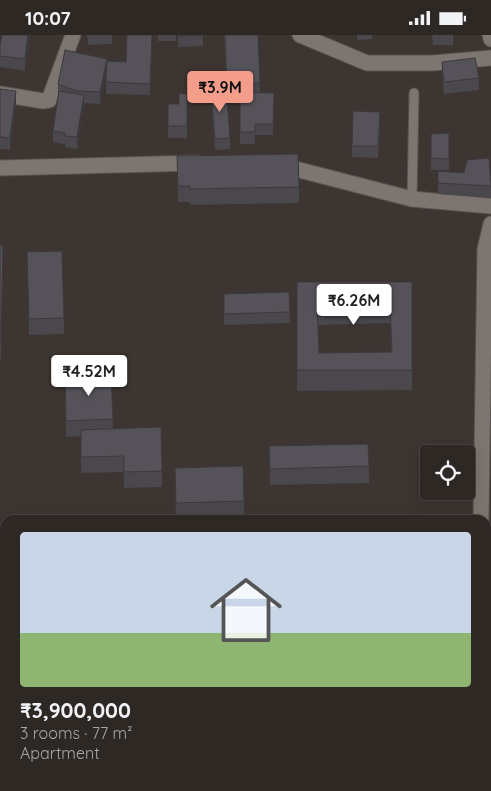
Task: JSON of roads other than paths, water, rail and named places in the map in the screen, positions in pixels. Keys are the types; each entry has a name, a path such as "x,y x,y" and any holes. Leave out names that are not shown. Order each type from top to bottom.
{"street":[{"path":"0,94 42,101 49,100 73,35"},
{"path":"300,35 367,63 433,63 491,59"},
{"path":"490,35 491,39"},
{"path":"0,168 210,163"},
{"path":"269,163 412,199 491,206"},
{"path":"481,515 488,247 491,224"}],"lane":[{"path":"412,199 414,93"}]}
